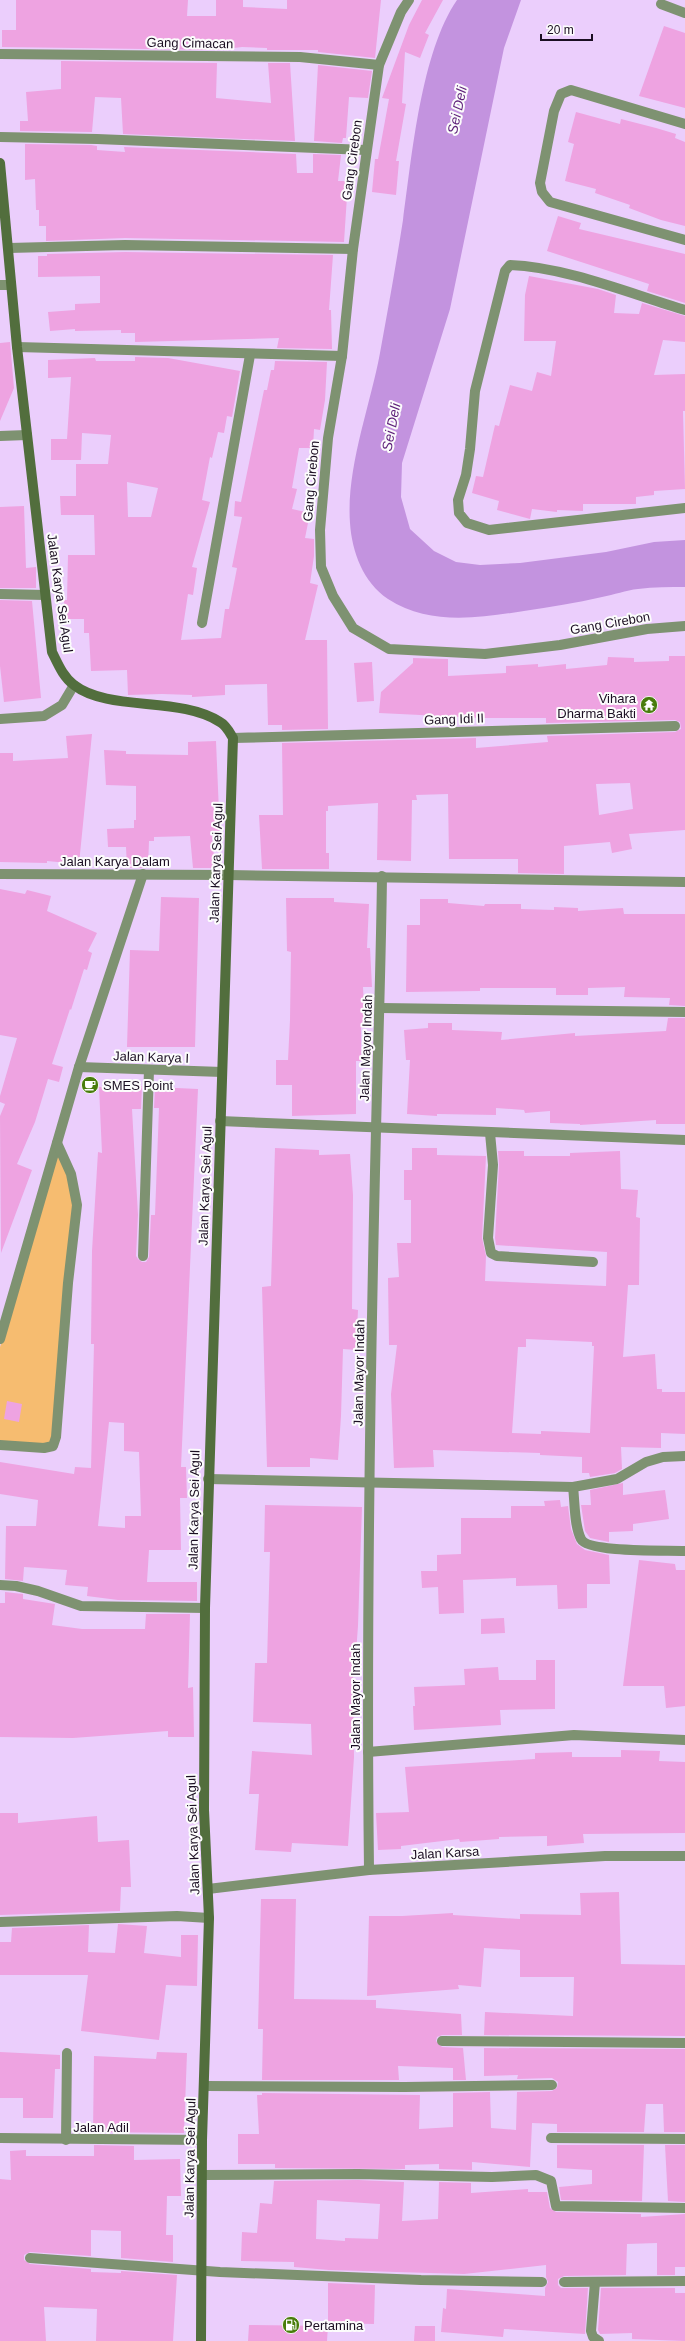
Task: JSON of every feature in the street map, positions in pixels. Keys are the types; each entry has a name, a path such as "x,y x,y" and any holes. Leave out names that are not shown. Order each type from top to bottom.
{"main road":[{"name":"Jalan Karya Sei Agul","path":"0,163 17,347 52,652 60,671 74,685 101,697 191,710 222,722 233,738 205,1608 204,1810 209,1918 205,2086 202,2140 201,2341"}],"street":[{"path":"399,0 401,12"},
{"name":"Gang Cirebon","path":"409,0 401,12 379,65 352,249 342,356 328,438 320,537 322,567 334,596 354,628 389,649 485,654 560,645 647,629 685,626"},
{"path":"661,4 685,13"},
{"name":"Gang Cimacan","path":"0,54 300,57 379,65"},
{"path":"685,124 571,90 565,92 561,94 554,111 540,183 542,192 550,202 685,240"},
{"path":"0,137 97,139 366,150"},
{"path":"9,248 125,245 352,249"},
{"path":"685,310 542,268 510,265 505,270 475,391 469,455 458,500 459,513 467,523 489,530 685,508"},
{"path":"0,285 11,285"},
{"path":"17,347 134,349 250,355 342,356"},
{"path":"202,623 250,355"},
{"path":"0,436 27,436"},
{"path":"0,594 46,595"},
{"path":"0,719 44,716 62,705 74,685"},
{"name":"Gang Idi II","path":"233,738 675,726"},
{"name":"Jalan Karya Dalam","path":"0,874 382,876 685,882"},
{"path":"0,1338 79,1067 143,874"},
{"name":"Jalan Mayor Indah","path":"369,1870 368,1752 370,1484 376,1128 381,1008 382,876"},
{"path":"381,1008 685,1012"},
{"name":"Jalan Karya I","path":"79,1067 222,1072"},
{"path":"143,1256 149,1070"},
{"path":"220,1121 685,1140"},
{"path":"490,1133 492,1165 488,1238 491,1253 497,1256 593,1262"},
{"path":"0,1445 44,1448 53,1446 56,1437 68,1283 77,1205 71,1174 57,1143"},
{"path":"208,1479 370,1484 573,1487 617,1479 646,1462 663,1457 685,1456"},
{"path":"573,1487 580,1538 588,1546 685,1551"},
{"path":"0,1585 16,1586 38,1591 81,1606 205,1608"},
{"path":"368,1752 574,1735 685,1740"},
{"name":"Jalan Karsa","path":"208,1888 369,1870 605,1856 685,1856"},
{"path":"0,1922 177,1916 209,1918"},
{"path":"442,2041 685,2043"},
{"path":"66,2140 67,2053"},
{"path":"205,2086 405,2087 552,2085"},
{"name":"Jalan Adil","path":"0,2138 66,2140 202,2140"},
{"path":"551,2138 685,2139"},
{"path":"202,2175 358,2174 492,2177 536,2175 551,2181 556,2206 685,2208"},
{"path":"30,2258 201,2270 421,2280 542,2282"},
{"path":"564,2282 685,2281"},
{"path":"595,2282 591,2331 593,2337 599,2341"}],"shaded area":[{"path":"57,1151 74,1191 52,1444 0,1444 0,1347"}],"water":[{"name":"Sei Deli","path":"457,0 521,0 504,48 450,309 402,463 401,497 410,529 434,551 456,562 480,565 520,563 606,552 654,542 685,540 685,587 656,587 634,590 573,603 489,616 454,618 437,617 404,608 388,599 372,584 360,566 353,545 350,523 350,502 355,459 380,353 426,76 445,22"}],"building":[{"path":"16,0 188,0 187,16 216,16 216,0 243,0 243,7 287,9 287,0 381,0 375,58 318,52 318,50 267,50 267,48 242,47 218,50 2,47 2,30 16,30"},
{"path":"422,0 443,0 425,33 429,35 420,58 405,52 402,103 406,104 396,161 399,161 396,195 372,192 375,159 378,159 389,99 382,98 409,25"},
{"path":"664,26 685,33 685,108 639,96"},
{"path":"61,61 217,63 216,98 271,103 268,63 290,63 295,141 123,134 121,98 95,97 92,132 20,131 20,121 28,121 26,92 61,89"},
{"path":"318,65 372,71 368,98 349,97 346,138 343,138 342,143 314,141"},
{"path":"576,112 620,124 621,119 656,128 676,134 675,138 685,142 685,226 661,220 629,208 630,205 595,193 596,189 565,181 574,144 568,142"},
{"path":"25,144 91,145 97,146 97,150 125,152 124,147 296,154 297,173 313,173 313,154 341,155 338,181 348,181 344,242 125,238 46,241 46,226 39,226 39,210 36,210 35,179 25,180"},
{"path":"558,216 581,223 579,229 685,254 685,303 647,291 649,284 547,251"},
{"path":"125,252 333,255 329,310 331,310 332,349 277,348 279,338 135,342 135,333 121,333 121,330 75,331 75,329 50,331 48,312 75,310 75,304 100,303 100,276 38,277 38,256 47,256 47,254"},
{"path":"529,276 598,289 616,295 614,313 639,314 642,303 685,316 685,342 663,340 654,375 685,374 685,411 683,411 685,489 654,491 654,495 636,497 636,504 583,504 583,511 557,510 557,512 532,509 530,519 497,510 499,501 472,493 476,476 483,477 495,425 499,426 510,385 532,391 537,372 551,376 556,341 524,341 525,295"},
{"path":"10,342 14,388 0,421 0,343"},
{"path":"135,357 168,358 240,371 232,417 227,416 224,433 218,432 212,458 210,457 202,500 210,502 192,567 197,568 193,595 188,594 181,640 221,638 225,609 229,609 237,568 232,567 242,517 234,516 235,501 241,502 264,390 267,390 271,370 274,370 275,361 327,362 325,400 320,430 314,429 313,448 299,448 292,488 297,489 292,509 310,513 305,538 314,539 314,556 310,583 318,585 305,640 327,640 328,729 282,730 282,725 268,725 267,684 225,685 225,695 192,697 192,695 162,694 128,695 127,670 91,671 89,633 84,633 84,619 65,619 64,600 67,600 68,555 95,555 94,515 61,515 60,496 76,496 76,464 108,464 111,435 82,433 81,460 51,460 51,439 67,439 71,377 48,378 48,360 95,358 96,361 135,361","holes":["127,482 158,488 151,517 128,517"]},
{"path":"24,506 26,568 36,567 36,588 0,588 0,507"},
{"path":"0,600 32,601 41,698 4,702 0,666"},
{"path":"669,656 685,656 685,830 629,834 632,849 612,853 610,842 564,846 564,874 518,873 518,859 449,859 448,794 416,795 417,800 412,800 411,861 377,860 378,803 328,806 328,811 326,811 326,853 329,853 329,869 262,869 259,815 283,815 282,743 476,738 476,748 548,742 547,736 675,732 681,729 680,722 675,720 546,723 546,718 482,718 379,713 381,692 413,663 413,658 448,659 448,676 506,673 506,666 538,664 538,667 566,664 566,669 607,665 608,657 634,658 634,662 669,661","holes":["630,783 633,809 599,815 596,784"]},
{"path":"372,662 374,701 357,702 354,663"},
{"path":"92,734 79,864 47,861 47,863 0,862 0,753 13,753 13,761 68,758 66,736"},
{"path":"216,741 220,836 212,836 215,868 193,868 190,836 154,837 154,841 149,841 148,868 127,868 126,847 108,847 107,829 134,828 134,820 136,820 136,786 106,785 104,750 126,751 126,754 188,755 188,742"},
{"path":"0,889 25,894 27,890 51,896 47,911 97,933 88,951 92,953 87,970 84,969 52,1064 63,1067 59,1082 48,1079 35,1122 17,1164 32,1170 1,1253 0,1116 5,1104 0,1102 0,1096 17,1038 0,1035"},
{"path":"161,897 199,898 195,1047 127,1047 130,950 159,951"},
{"path":"286,898 334,898 334,902 369,904 367,948 370,948 372,987 363,987 365,1028 361,1028 361,1061 356,1061 356,1114 292,1116 292,1085 276,1085 276,1060 288,1060 291,952 287,951"},
{"path":"420,899 448,899 448,903 484,906 485,904 521,904 521,909 554,910 554,907 578,908 578,911 623,908 624,914 685,914 685,1006 669,1005 670,998 624,997 625,987 588,988 588,995 556,995 556,988 480,988 480,991 406,992 407,925 420,925"},
{"path":"668,1018 685,1018 685,1124 656,1124 656,1120 580,1125 550,1123 550,1111 525,1113 524,1110 496,1108 496,1115 437,1114 437,1116 407,1114 410,1060 406,1060 404,1030 428,1028 428,1023 452,1023 452,1030 502,1032 501,1040 575,1033 575,1036 666,1031"},
{"path":"142,1086 141,1109 132,1109 138,1215 136,1256 142,1262 146,1262 149,1257 151,1215 155,1215 159,1108 154,1108 155,1087 198,1089 181,1467 186,1467 187,1498 180,1498 181,1550 149,1550 147,1582 197,1582 197,1601 118,1600 87,1596 88,1587 65,1585 67,1570 24,1567 23,1581 5,1579 6,1526 36,1526 38,1500 0,1494 0,1462 74,1474 75,1467 91,1468 94,1344 91,1344 92,1251 98,1152 102,1153 99,1087","holes":["109,1422 124,1423 124,1451 139,1452 141,1516 125,1516 125,1528 98,1526"]},
{"path":"275,1148 319,1150 319,1155 350,1154 353,1195 352,1309 358,1310 356,1350 343,1349 338,1460 310,1458 310,1467 267,1467 262,1287 271,1286"},
{"path":"412,1148 437,1148 437,1155 486,1156 482,1238 486,1256 485,1281 606,1286 607,1252 496,1245 495,1238 499,1165 498,1151 524,1151 524,1156 570,1156 570,1153 620,1151 621,1189 638,1190 636,1217 640,1218 639,1285 628,1285 623,1357 655,1354 657,1389 662,1389 662,1392 685,1392 685,1434 661,1433 661,1448 621,1447 622,1469 615,1473 590,1477 589,1473 582,1473 582,1457 540,1455 540,1453 433,1450 434,1467 394,1468 391,1394 397,1345 389,1345 388,1278 399,1277 397,1243 411,1243 411,1200 404,1200 404,1170 412,1170","holes":["526,1339 592,1342 592,1346 594,1346 590,1433 541,1431 541,1434 512,1433 518,1347 526,1347"]},
{"path":"7,1401 22,1404 19,1422 4,1419"},
{"path":"623,1483 623,1495 665,1490 669,1519 633,1524 633,1531 609,1532 609,1542 590,1538 585,1531 581,1505 591,1505 590,1490"},
{"path":"560,1500 561,1507 568,1506 571,1529 577,1544 585,1550 609,1555 610,1584 587,1584 587,1608 558,1609 557,1585 516,1586 516,1578 463,1580 464,1613 439,1614 438,1587 422,1588 421,1571 437,1571 437,1555 461,1554 461,1518 511,1518 511,1506 545,1506 544,1501"},
{"path":"265,1505 362,1507 358,1626 355,1666 353,1666 354,1757 348,1846 292,1843 291,1852 255,1850 259,1794 249,1794 252,1751 312,1755 311,1724 253,1722 255,1663 267,1663 270,1552 264,1552"},
{"path":"639,1560 675,1564 676,1570 685,1570 685,1706 666,1708 664,1686 623,1686"},
{"path":"5,1592 23,1594 23,1599 55,1604 52,1625 82,1629 145,1629 146,1614 190,1614 188,1688 193,1687 194,1737 168,1737 168,1731 73,1738 0,1737 0,1603 5,1603"},
{"path":"504,1618 505,1633 481,1634 481,1619"},
{"path":"536,1660 555,1660 555,1709 500,1710 501,1725 414,1730 414,1687 465,1685 464,1669 498,1667 499,1680 536,1680"},
{"path":"621,1750 660,1751 659,1761 685,1762 685,1833 583,1834 584,1843 547,1846 547,1836 499,1837 499,1839 460,1842 459,1839 401,1846 401,1849 378,1850 376,1813 409,1812 405,1767 535,1759 535,1753 572,1752 572,1757 621,1757"},
{"path":"0,1813 18,1813 18,1823 97,1816 98,1842 129,1840 131,1887 121,1887 120,1911 0,1915"},
{"path":"619,1892 621,1964 685,1965 685,2036 484,2035 485,2012 573,2016 574,1977 520,1977 520,1950 484,1948 481,1987 458,1985 459,1989 367,1996 369,1916 453,1913 453,1915 520,1919 520,1914 581,1915 580,1893"},
{"path":"261,1899 296,1899 294,1999 376,2000 376,2008 461,2014 462,2035 442,2035 437,2037 436,2041 442,2047 463,2048 466,2080 453,2080 453,2068 398,2066 399,2080 262,2080 263,2029 258,2029"},
{"path":"118,1924 147,1926 144,1953 181,1957 181,1935 198,1935 197,1986 166,1985 159,2040 81,2031 88,1975 0,1975 0,1942 11,1942 12,1928 89,1925 88,1952 115,1953"},
{"path":"484,2048 685,2049 685,2132 664,2132 663,2104 646,2104 644,2132 557,2132 557,2124 532,2123 530,2167 472,2162 472,2170 439,2169 439,2164 405,2165 405,2169 275,2168 275,2164 238,2164 238,2134 259,2134 257,2095 262,2095 262,2093 420,2095 419,2129 453,2127 453,2093 490,2092 491,2128 516,2130 517,2092 552,2091 557,2088 558,2082 552,2078 517,2079 518,2075 484,2076"},
{"path":"0,2052 60,2055 60,2069 55,2069 53,2118 23,2118 23,2098 0,2098"},
{"path":"157,2052 187,2053 184,2133 93,2132 94,2056 156,2059"},
{"path":"94,2145 134,2146 134,2160 180,2159 181,2196 167,2196 166,2235 173,2235 173,2262 121,2258 121,2231 91,2230 91,2256 30,2252 24,2255 24,2260 30,2264 91,2269 91,2272 121,2273 121,2271 177,2275 173,2341 96,2341 97,2309 44,2307 46,2341 0,2341 0,2179 11,2180 10,2151 26,2150 26,2156 94,2156"},
{"path":"557,2145 644,2145 642,2201 561,2200 559,2187 592,2184 592,2170 557,2168"},
{"path":"665,2145 685,2145 685,2202 668,2201"},
{"path":"358,2180 404,2182 402,2221 438,2219 439,2182 471,2183 471,2193 528,2189 528,2192 547,2192 550,2208 556,2212 641,2214 641,2217 685,2214 685,2267 675,2267 675,2275 657,2275 657,2243 627,2244 626,2275 564,2276 558,2279 558,2285 561,2288 588,2288 585,2334 504,2329 503,2337 441,2332 443,2308 446,2309 447,2289 545,2296 545,2288 548,2282 546,2277 546,2265 464,2274 329,2270 294,2267 294,2262 241,2261 242,2232 257,2233 260,2203 272,2204 274,2181","holes":["317,2200 380,2204 378,2239 345,2238 345,2241 316,2239"]},
{"path":"328,2283 375,2285 374,2324 328,2323"},
{"path":"601,2288 675,2288 675,2293 685,2293 685,2341 632,2339 632,2333 600,2334 598,2330"},
{"path":"249,2325 328,2326 327,2341 248,2341"},
{"path":"415,2326 435,2326 435,2341 414,2341"}],"place":[{"name":"Vihara Dharma Bakti","path":"649,705"},
{"name":"SMES Point","path":"90,1085"},
{"name":"Pertamina","path":"291,2325"}]}
